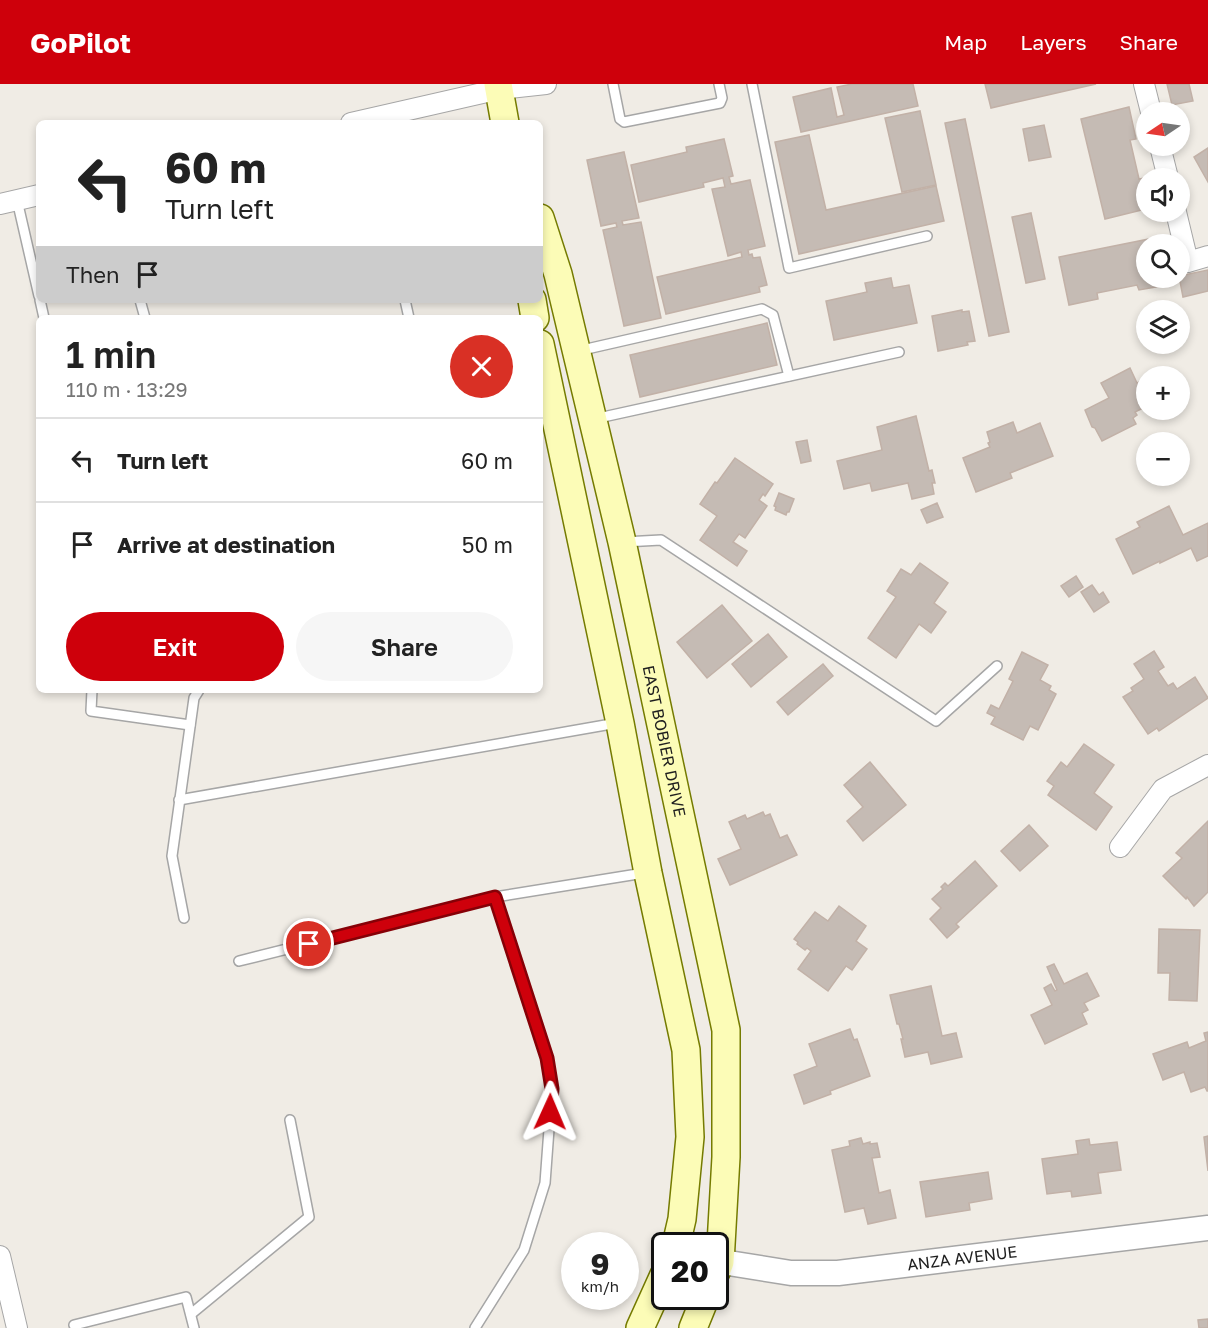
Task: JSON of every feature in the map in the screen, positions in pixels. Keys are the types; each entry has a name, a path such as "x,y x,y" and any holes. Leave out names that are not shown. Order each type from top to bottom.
{"main road":[{"path":"499,87 504,120"},
{"path":"499,87 509,120"},
{"name":"EAST BOBIER DRIVE","path":"543,227 558,274 622,542 726,1030 726,1157 720,1232"},
{"path":"543,371 548,415 620,723 648,873 686,1050 690,1137 679,1232"},
{"path":"640,1328 651,1304"},
{"path":"693,1328 700,1310"}],"street":[{"path":"363,120 499,87 546,84"},
{"path":"1144,84 1148,102"},
{"path":"8,202 36,196"},
{"path":"1178,222 1188,262 1208,256"},
{"path":"1120,847 1163,789 1208,765"},
{"name":"ANZA AVENUE","path":"729,1266 791,1273 838,1273 1208,1228"},
{"path":"0,1256 17,1328"}],"lane":[{"path":"613,84 620,119 624,122 720,103 722,99 719,84"},
{"path":"752,84 789,268 927,236"},
{"path":"8,202 36,286"},
{"path":"576,351 762,309 773,315 789,376"},
{"path":"592,420 899,352"},
{"path":"622,542 661,540 936,721 997,666"},
{"path":"92,693 91,711 190,725"},
{"path":"184,918 172,856 194,698 197,693"},
{"path":"179,800 620,723"},
{"path":"239,962 495,897 648,873"},
{"path":"475,1328 524,1250 545,1183 552,1089 547,1058 495,897"},
{"path":"191,1314 309,1217 290,1120"},
{"path":"74,1325 186,1297 194,1328"}],"building":[{"path":"852,84 913,84 918,106 801,132 793,97 831,88 837,117 844,115 837,87"},
{"path":"985,84 1096,84 991,108"},
{"path":"1167,84 1189,84 1193,101 1171,102"},
{"path":"1129,107 1136,139 1130,140 1136,168 1136,211 1105,219 1081,119"},
{"path":"920,111 936,185 902,192 885,118"},
{"path":"965,119 1009,332 989,336 945,123"},
{"path":"1044,125 1051,157 1029,161 1023,129"},
{"path":"809,135 826,210 936,186 944,221 799,254 775,142"},
{"path":"724,139 733,176 729,177 731,184 750,180 765,246 748,250 749,255 752,254 753,258 760,257 767,285 759,287 760,292 666,314 657,277 742,257 741,252 728,256 712,189 725,187 723,178 703,183 704,187 639,202 631,165 687,152 686,147"},
{"path":"1208,148 1208,182 1194,157"},
{"path":"624,152 639,218 622,221 623,225 641,222 661,318 624,326 603,230 617,227 616,223 601,226 587,160"},
{"path":"1031,213 1045,279 1026,283 1012,217"},
{"path":"1136,242 1136,285 1097,293 1098,299 1069,305 1059,257"},
{"path":"1208,270 1208,291 1183,297 1181,288 1190,288 1190,274"},
{"path":"891,278 893,288 909,285 917,323 834,340 826,301 867,292 865,283"},
{"path":"962,310 962,312 969,311 975,341 967,342 968,345 938,351 932,316"},
{"path":"767,323 777,365 640,397 630,355"},
{"path":"1130,368 1136,381 1136,416 1133,418 1136,424 1102,441 1095,428 1092,427 1085,410 1109,398 1101,383"},
{"path":"916,416 929,471 932,470 935,483 932,483 934,494 912,499 908,483 872,491 870,483 844,489 837,461 882,450 877,427"},
{"path":"1013,422 1017,433 1040,423 1053,456 1010,473 1012,478 976,492 963,458 990,447 987,432"},
{"path":"807,440 811,461 801,463 796,442"},
{"path":"735,458 773,484 765,496 763,494 759,500 767,506 745,538 739,534 733,542 747,551 737,566 700,540 717,516 700,504"},
{"path":"779,493 794,499 786,515 775,510 774,506"},
{"path":"937,503 943,517 927,523 921,510"},
{"path":"1169,506 1183,535 1208,523 1208,556 1197,561 1191,548 1133,574 1116,539 1140,527 1137,522"},
{"path":"920,563 948,583 934,603 946,612 931,633 919,624 896,658 868,638 896,597 887,591 901,569 911,575"},
{"path":"1076,576 1083,587 1069,597 1061,586"},
{"path":"1092,585 1099,595 1103,592 1109,602 1094,612 1081,592"},
{"path":"722,605 752,641 707,678 677,642"},
{"path":"768,634 787,657 751,687 732,664"},
{"path":"1154,651 1164,667 1158,671 1168,686 1173,683 1177,689 1195,677 1208,698 1159,731 1157,728 1148,734 1123,697 1133,691 1131,688 1144,679 1134,664"},
{"path":"1022,652 1048,665 1040,680 1051,686 1049,690 1056,694 1038,730 1030,726 1023,740 991,724 995,717 987,713 991,705 999,709 1013,681 1009,679"},
{"path":"823,664 833,676 788,715 777,702"},
{"path":"1084,744 1114,765 1094,793 1112,807 1096,830 1048,795 1054,786 1047,781 1061,762 1067,767"},
{"path":"870,762 906,805 863,841 847,821 863,807 844,785"},
{"path":"763,812 765,816 770,814 780,838 787,835 797,855 730,885 718,859 741,849 729,822 745,815 747,819"},
{"path":"1208,821 1208,892 1194,906 1163,876 1182,858 1176,853"},
{"path":"1029,825 1048,846 1020,871 1001,851"},
{"path":"975,861 997,886 956,924 959,927 947,938 930,919 941,908 932,899 943,889 941,887 945,883 948,886"},
{"path":"839,906 866,926 856,941 867,949 852,970 846,966 828,991 798,969 811,951 807,948 805,950 794,939 815,912 828,921"},
{"path":"1159,929 1200,930 1197,1001 1169,1000 1170,973 1158,973"},
{"path":"1054,964 1064,984 1087,973 1099,996 1084,1003 1088,1010 1082,1013 1087,1024 1045,1044 1031,1015 1052,1005 1044,988 1051,984 1055,991 1057,990 1047,967"},
{"path":"931,986 942,1036 956,1033 962,1057 931,1064 928,1052 905,1057 901,1039 903,1039 890,995"},
{"path":"850,1029 854,1040 857,1039 870,1076 830,1091 831,1094 804,1104 794,1075 817,1066 809,1044"},
{"path":"1208,1032 1208,1091 1205,1087 1191,1092 1184,1072 1163,1080 1153,1054 1187,1042 1189,1048 1206,1041 1204,1033"},
{"path":"1208,1136 1208,1171 1204,1137"},
{"path":"861,1138 863,1144 877,1143 880,1157 872,1158 879,1193 890,1190 896,1218 868,1224 864,1208 845,1212 832,1150 850,1146 849,1141"},
{"path":"1089,1139 1090,1145 1117,1142 1121,1170 1098,1173 1101,1193 1072,1197 1071,1191 1047,1194 1042,1159 1078,1154 1076,1141"},
{"path":"988,1172 992,1199 969,1203 970,1210 926,1217 920,1182"},
{"path":"1208,1319 1208,1328 1199,1328 1198,1320"}],"route":[{"path":"309,944 495,897 547,1058 552,1089 550,1112"}]}
